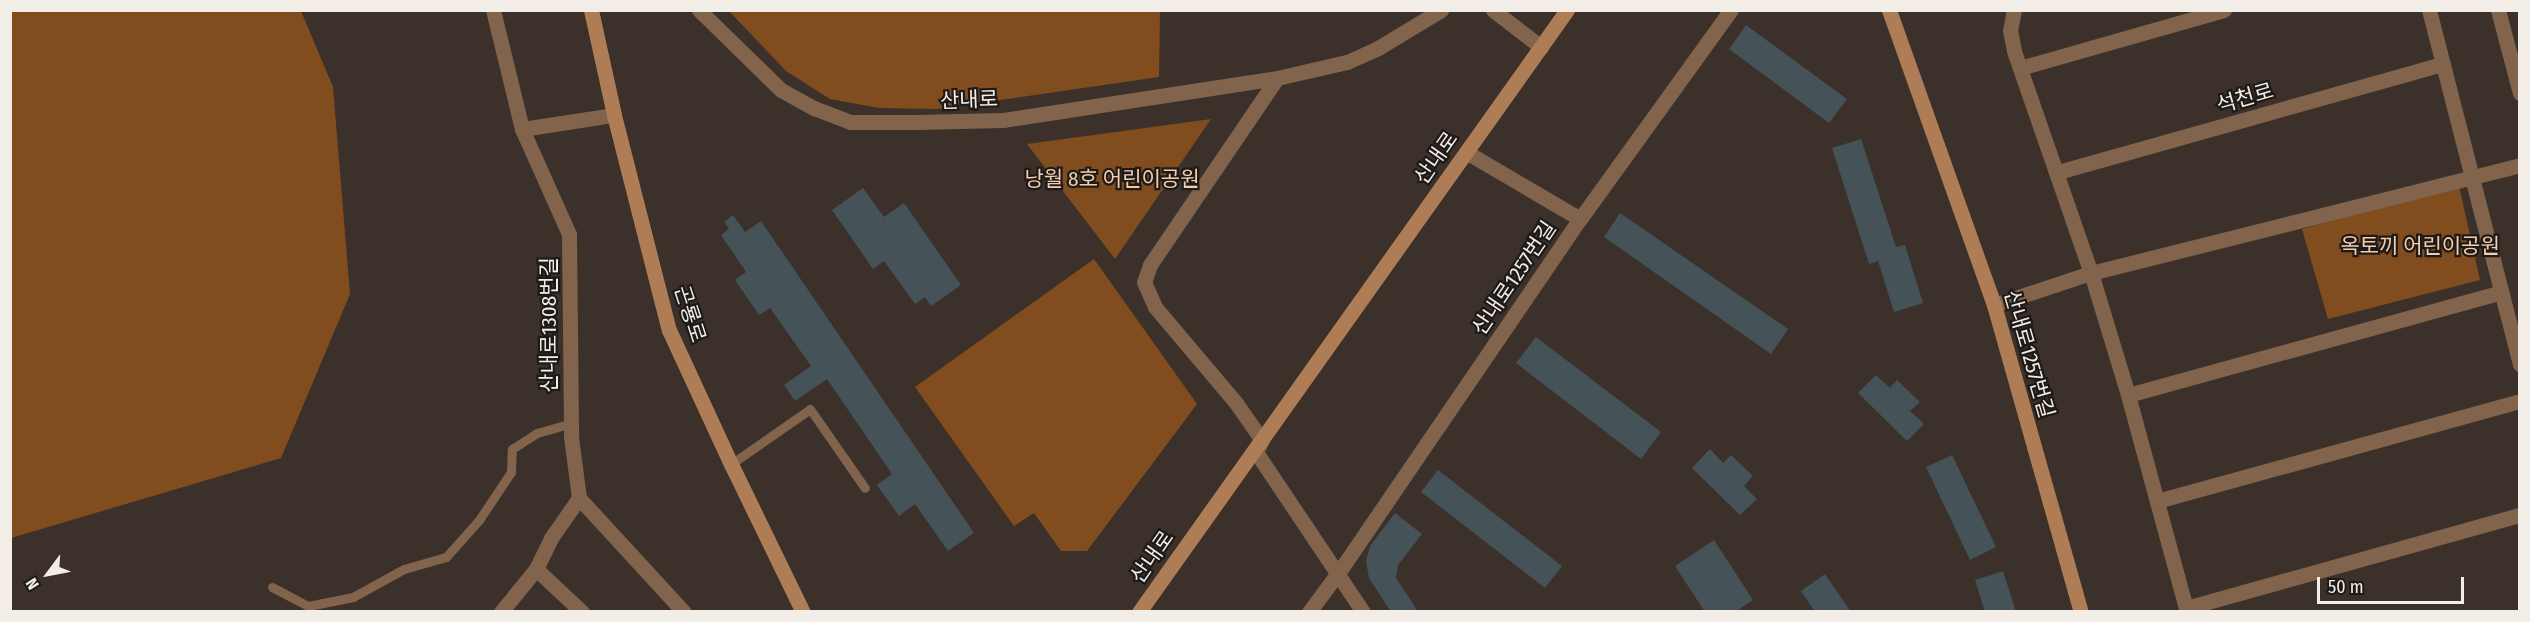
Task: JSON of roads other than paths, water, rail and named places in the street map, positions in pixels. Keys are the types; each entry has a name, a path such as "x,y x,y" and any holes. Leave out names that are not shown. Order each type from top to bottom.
{"main road":[{"name":"곤룡로","path":"591,10 614,115 669,330 803,612"},
{"name":"산내로","path":"1139,612 1567,10"},
{"name":"산내로1257번길","path":"1889,10 1994,305 2081,612"}],"street":[{"name":"산내로1308번길","path":"493,10 522,129 569,234 570,423 579,498"},
{"name":"산내로","path":"699,10 781,90 814,108 850,122 1003,120 1277,78 1347,62 1378,48 1441,10"},
{"path":"1492,10 1541,47"},
{"name":"산내로1257번길","path":"1309,612 1338,574 1580,219 1731,10"},
{"path":"2014,10 2010,30 2020,68 2058,172 2091,273 2128,394 2186,610 2520,515"},
{"path":"2020,68 2224,10"},
{"path":"2429,10 2520,364"},
{"path":"2498,10 2520,93"},
{"name":"석천로","path":"2058,172 2443,64"},
{"path":"1277,78 1150,265 1144,282 1155,307 1236,404 1262,440 1256,452 1363,612"},
{"path":"522,129 614,115"},
{"path":"1466,152 1580,219"},
{"path":"1994,305 2091,273 2520,165"},
{"path":"2128,394 2501,292"},
{"path":"2157,501 2520,401"},
{"path":"501,612 536,569 551,538 579,498 684,612"},
{"path":"536,569 582,612"}],"lane":[{"path":"731,464 810,409 865,488"},
{"path":"272,587 308,606 353,597 404,569 446,556 478,520 511,472 512,448 537,433 570,423"}],"park label":[{"name":"낭월 8호 어린이공원","path":"1112,179"},
{"name":"옥토끼 어린이공원","path":"2420,246"}]}
